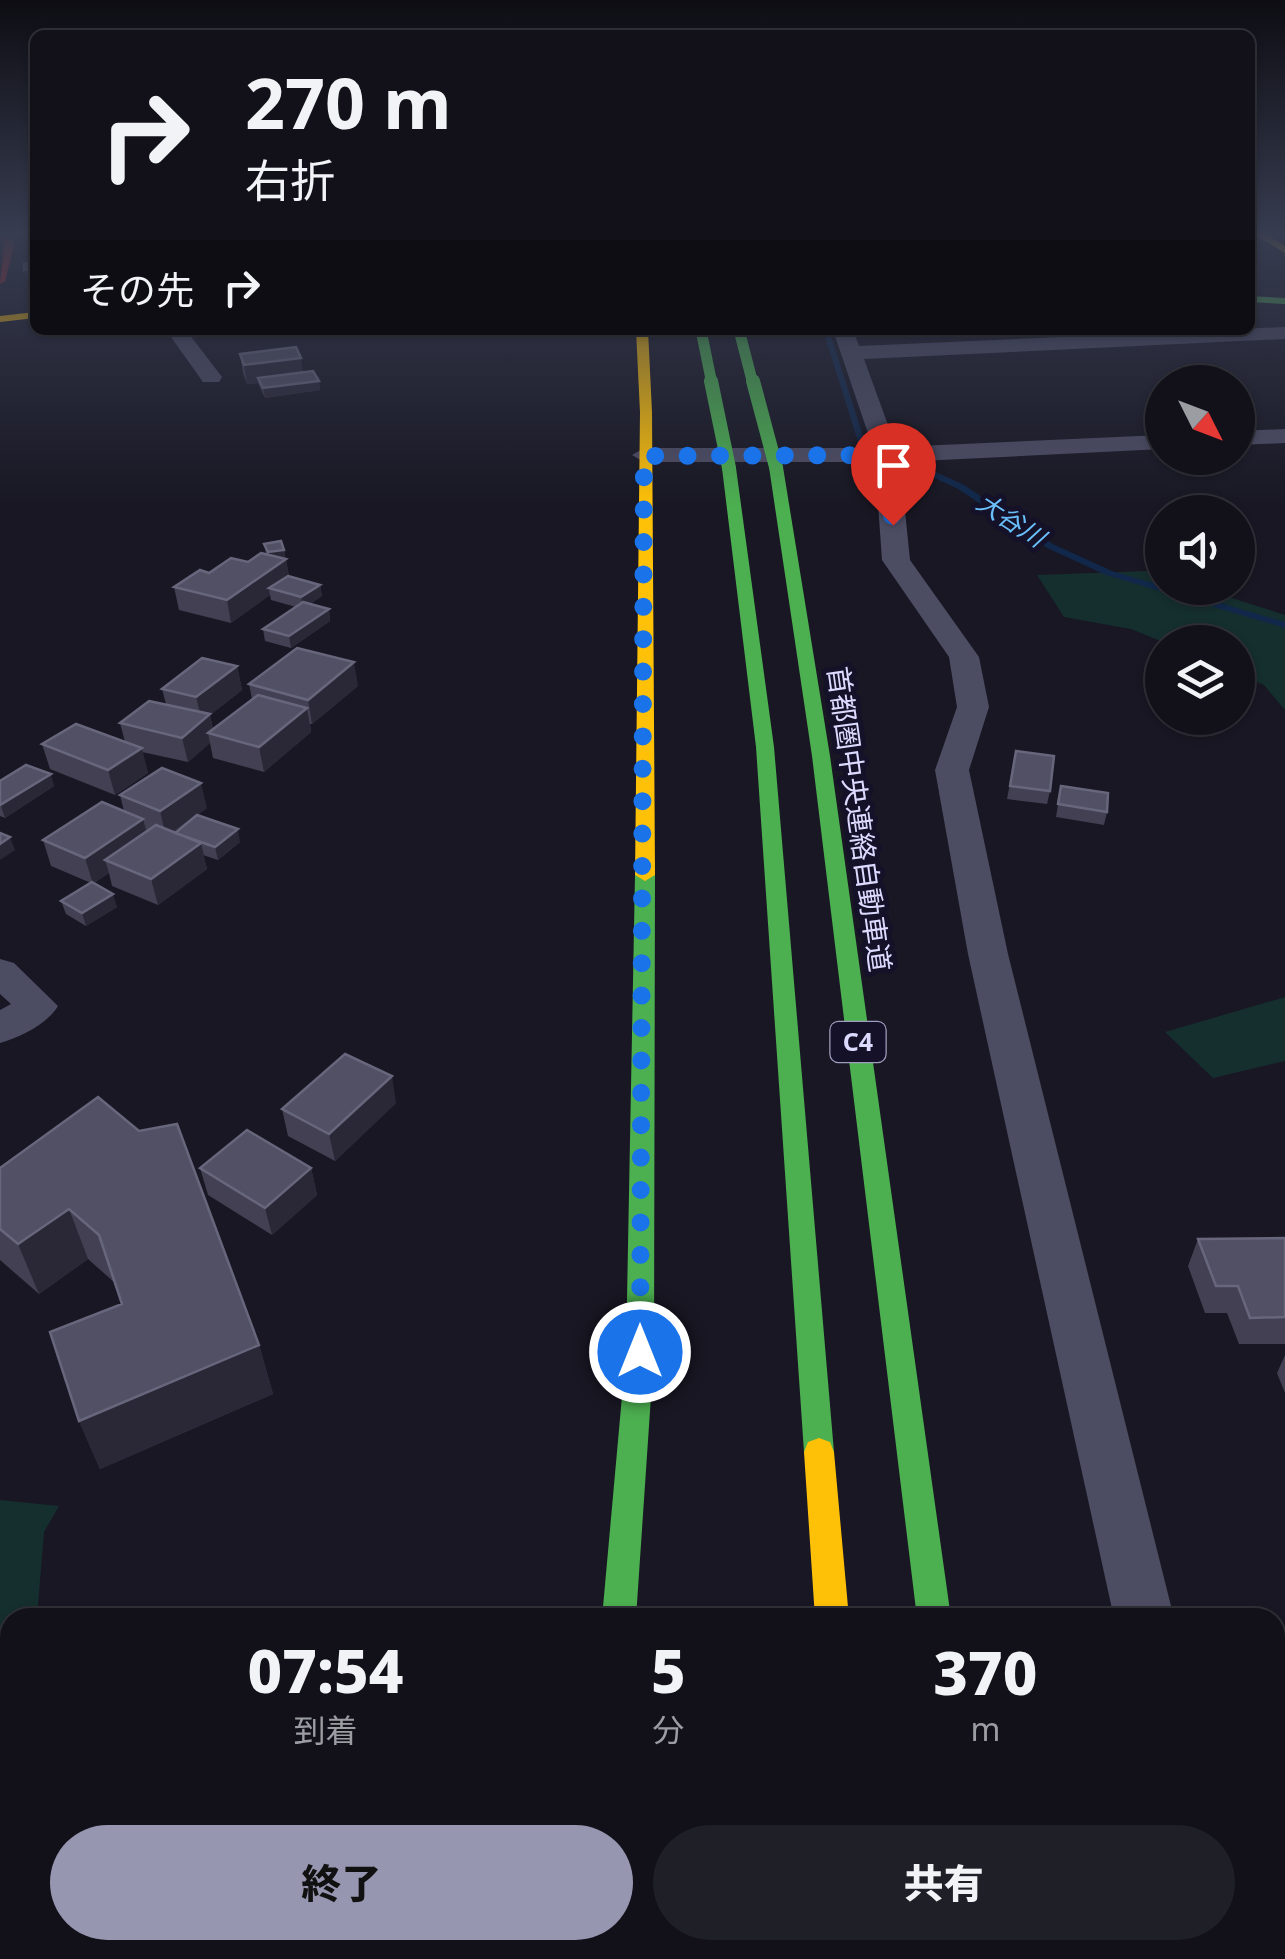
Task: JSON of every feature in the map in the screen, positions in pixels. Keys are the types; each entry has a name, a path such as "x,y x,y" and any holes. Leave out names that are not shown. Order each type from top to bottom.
{"main road":[{"path":"620,1608 640,1352 642,335"},
{"path":"703,335 729,468 765,747 830,1608"},
{"name":"首都圏中央連絡自動車道","path":"740,335 776,467 800,610 934,1608"}],"street":[{"path":"1255,331 1285,330"},
{"path":"180,335 212,377"},
{"path":"1086,335 847,341 886,455 896,560 964,658 973,706 952,770 988,954 1142,1608"},
{"path":"1255,437 1285,436"},
{"path":"644,456 886,455 1145,443"},
{"path":"0,972 38,1006 0,1029"}],"green space":[{"path":"1145,571 1145,605 1254,605 1285,615 1285,710 1264,685 1255,681 1255,625 1145,625 1145,635 1064,617 1037,575"},
{"path":"1285,997 1285,1061 1213,1078 1165,1032"},
{"path":"0,1500 59,1506 44,1532 38,1608 0,1608"}],"building":[{"path":"296,347 301,358 244,365 240,354"},
{"path":"313,371 319,381 263,388 258,378"},
{"path":"281,541 284,550 268,552 264,544"},
{"path":"261,553 286,559 227,600 174,587 200,570 209,573 231,558 248,562"},
{"path":"288,576 320,585 301,597 269,588"},
{"path":"303,602 329,609 289,636 263,629"},
{"path":"297,648 354,662 308,700 249,684"},
{"path":"202,658 237,666 196,697 162,689"},
{"path":"258,695 307,708 259,747 208,733"},
{"path":"149,701 210,714 182,738 120,723"},
{"path":"76,724 142,748 108,770 42,744"},
{"path":"1016,751 1054,756 1050,791 1010,786"},
{"path":"26,765 51,774 0,805 0,781"},
{"path":"162,768 201,783 160,811 120,795"},
{"path":"1061,786 1108,793 1107,812 1058,804"},
{"path":"102,802 143,819 85,858 43,840"},
{"path":"197,815 238,829 215,847 175,833"},
{"path":"156,825 201,843 151,879 105,860"},
{"path":"92,882 113,894 82,913 61,901"},
{"path":"345,1054 392,1076 329,1134 282,1109"},
{"path":"98,1097 139,1131 177,1124 259,1345 79,1421 50,1332 122,1304 99,1235 69,1209 18,1244 0,1229 0,1168"},
{"path":"247,1130 311,1168 265,1208 200,1168"},
{"path":"1285,1238 1285,1317 1250,1318 1238,1286 1216,1286 1198,1239"}],"waterway":[{"name":"大谷川","path":"828,335 861,440 961,487 1050,546 1109,573 1285,625"}],"traffic: fast":[{"path":"702,335 729,468"},
{"path":"740,335 776,467"},
{"path":"776,467 821,756 933,1608"},
{"path":"729,468 765,747 819,1452"},
{"path":"620,1608 640,1352 645,875"}],"traffic: slow":[{"path":"642,335 646,412 645,875"},
{"path":"819,1452 831,1608"}],"route":[{"path":"640,1352 645,926 644,456 886,455 893,525"}]}
